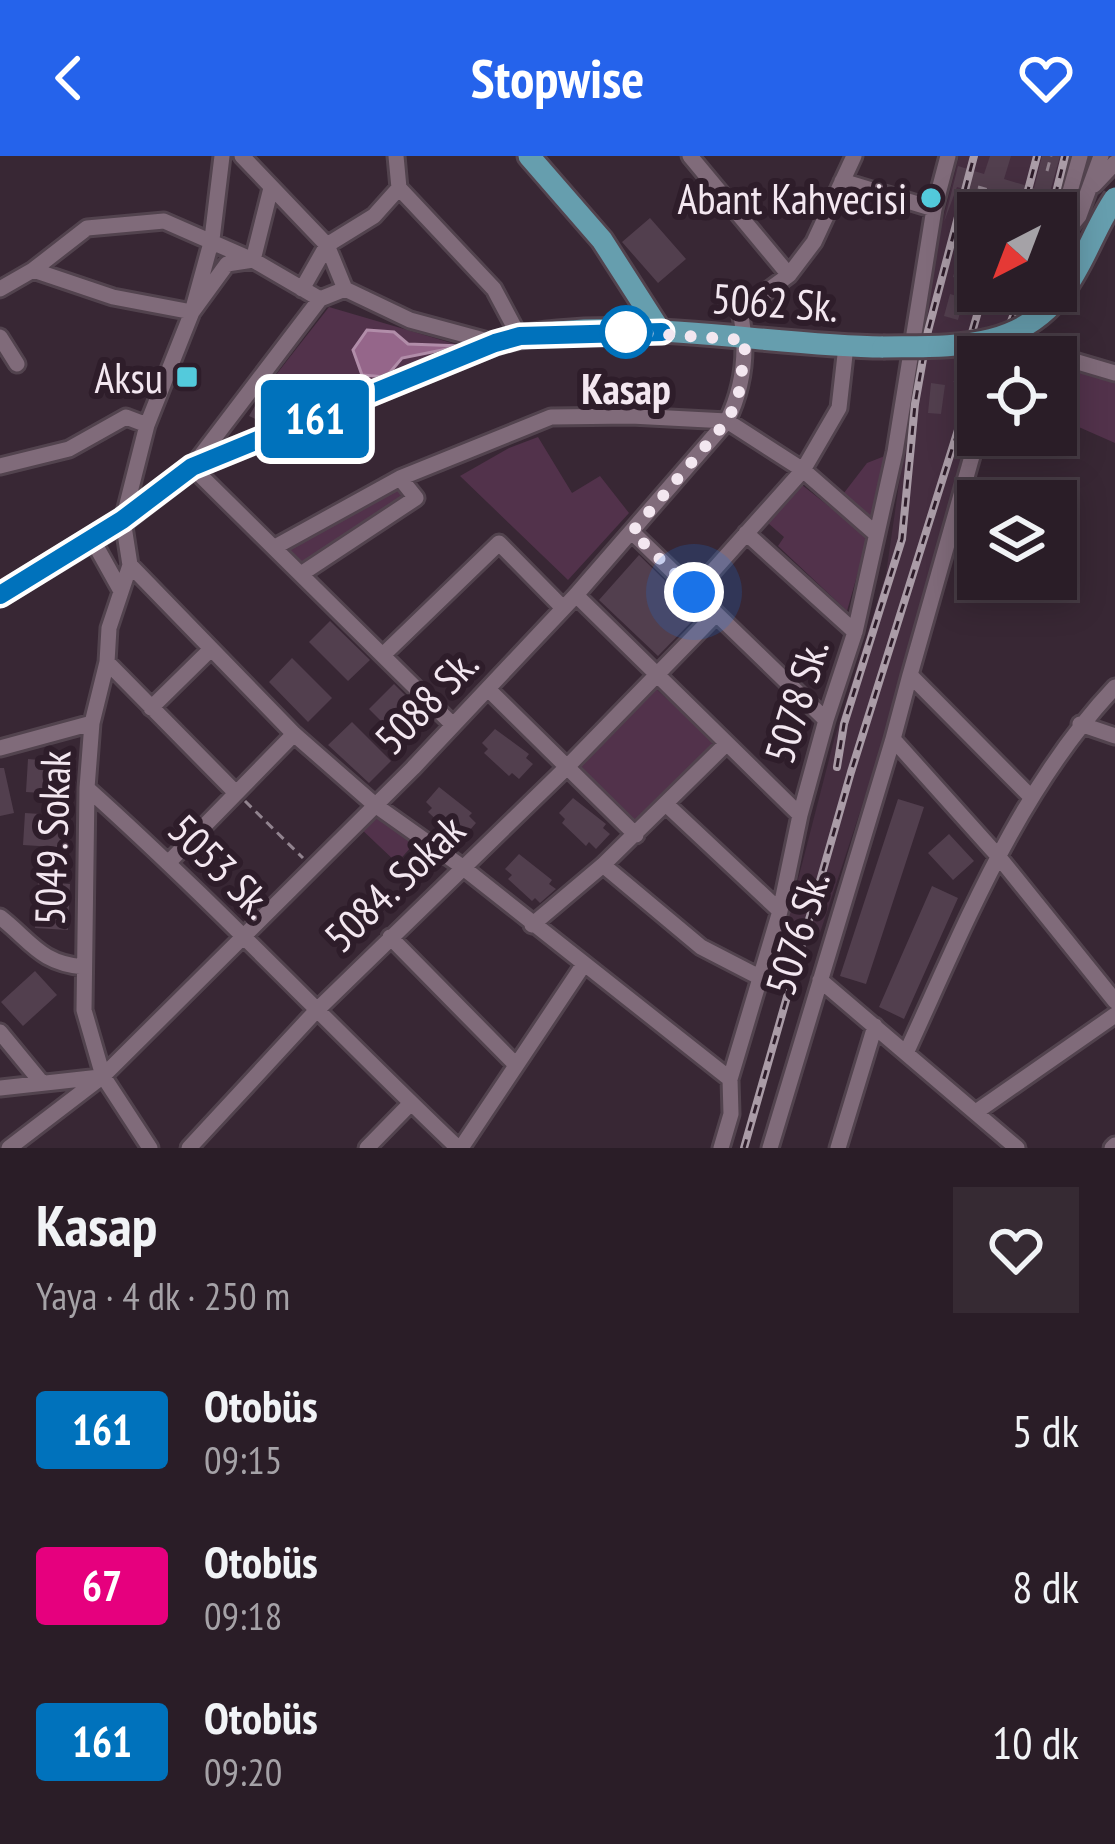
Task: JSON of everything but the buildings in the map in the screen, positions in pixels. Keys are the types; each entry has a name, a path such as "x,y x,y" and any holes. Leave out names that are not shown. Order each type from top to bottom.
{"main road":[{"path":"542,160 602,239 662,332"},
{"name":"5062 Sk.","path":"0,595 122,520 192,467 520,336 662,332 883,346 987,343 1019,332 1066,288 1115,198"}],"street":[{"path":"122,520 147,425 192,312 212,239 222,156"},
{"path":"242,156 327,245 345,289 410,320 495,343"},
{"path":"396,156 399,188 494,289 520,336"},
{"path":"690,156 789,274 814,242 854,156"},
{"name":"5078 Sk.","path":"721,1148 731,1114 730,1079 779,911 826,720 855,632 895,452 934,209 948,156"},
{"path":"1069,192 1079,156"},
{"path":"1077,218 1105,160"},
{"path":"842,181 934,209"},
{"path":"253,260 272,188"},
{"path":"302,289 327,245 374,216 399,188"},
{"path":"2,283 33,271 87,228 164,221 212,239 320,299"},
{"path":"192,312 227,264 253,260"},
{"path":"33,271 113,297 192,312"},
{"name":"5088 Sk.","path":"9,1148 103,1076 489,690 576,595 727,421 738,399 746,340 740,311 789,274"},
{"path":"345,289 320,299 192,467 453,725"},
{"path":"0,337 16,364"},
{"path":"694,592 803,470 839,408 846,346"},
{"path":"1077,365 1115,373"},
{"path":"0,466 68,448 126,417 147,425"},
{"path":"275,547 400,478 551,417 727,421 803,470 875,533"},
{"name":"5076 Sk.","path":"770,1148 972,456"},
{"path":"301,574 416,498 400,478"},
{"name":"5049. Sokak","path":"122,520 130,565 109,628 92,723 84,1010 103,1076 149,1148"},
{"path":"632,532 826,720"},
{"path":"746,533 855,632"},
{"path":"92,539 122,591"},
{"path":"382,656 500,543 563,608"},
{"path":"130,565 294,734 374,806 461,866 730,1079"},
{"path":"576,595 800,815"},
{"name":"5084. Sokak","path":"189,1148 315,1012 566,768 716,614"},
{"path":"151,708 210,650"},
{"path":"106,662 236,793"},
{"path":"910,675 1031,797"},
{"path":"907,1051 998,856 1031,797 1080,724 1115,686"},
{"path":"489,690 636,835"},
{"path":"0,748 92,723"},
{"path":"1080,724 1115,736"},
{"path":"169,862 294,734"},
{"path":"893,739 998,856 1115,1000"},
{"path":"532,925 603,866 726,744"},
{"name":"5053 Sk.","path":"87,788 169,862 315,1012 460,1148"},
{"path":"667,805 779,911"},
{"path":"603,866 701,947 761,978"},
{"path":"0,917 47,958 84,967"},
{"path":"390,937 516,1065"},
{"path":"460,1148 584,964"},
{"path":"820,980 1017,1148"},
{"path":"976,1112 1115,1015"},
{"path":"838,1148 875,1026"},
{"path":"3,1039 42,1083"},
{"path":"0,1088 103,1076"},
{"path":"367,1148 411,1103"}],"path":[{"path":"1047,171 1051,156"},
{"path":"977,187 995,192"},
{"path":"236,793 313,867"}],"shaded area":[{"path":"959,156 1065,156 1055,192 957,192 957,312 1020,312 1013,336 957,336 957,456 966,456 892,715 818,939 785,930 834,740 886,574 904,449 908,354"},
{"path":"329,307 462,346 295,414 268,385"},
{"path":"367,330 394,332 408,344 462,346 402,358 386,377 362,375 353,350"},
{"path":"1077,362 1115,373 1115,443 1077,426"},
{"path":"538,437 572,493 600,476 629,513 568,580 460,476"},
{"path":"895,452 875,533 837,502 867,463"},
{"path":"802,485 868,537 847,611 778,546 784,537 768,523"},
{"path":"398,486 405,497 306,566 287,548"},
{"path":"653,686 714,742 635,821 576,765"},
{"path":"375,805 419,838 397,863 358,826"}],"railway":[{"path":"837,767 844,724 902,539 915,404 928,331 974,156"},
{"path":"1028,192 1037,156"},
{"path":"1056,192 1065,156"},
{"path":"971,336 978,312"},
{"path":"1005,336 1015,312"},
{"path":"744,1148 851,772 957,433"}],"bus line":[{"name":"161","path":"0,595 122,520 192,467 495,343 520,336 662,332"}],"place":[{"name":"Abant Kahvecisi","path":"931,198"},
{"name":"Kasap","path":"626,332"},
{"name":"Aksu","path":"187,377"}],"route":[{"path":"626,332 746,340 738,399 727,421 632,532 694,592"}]}
